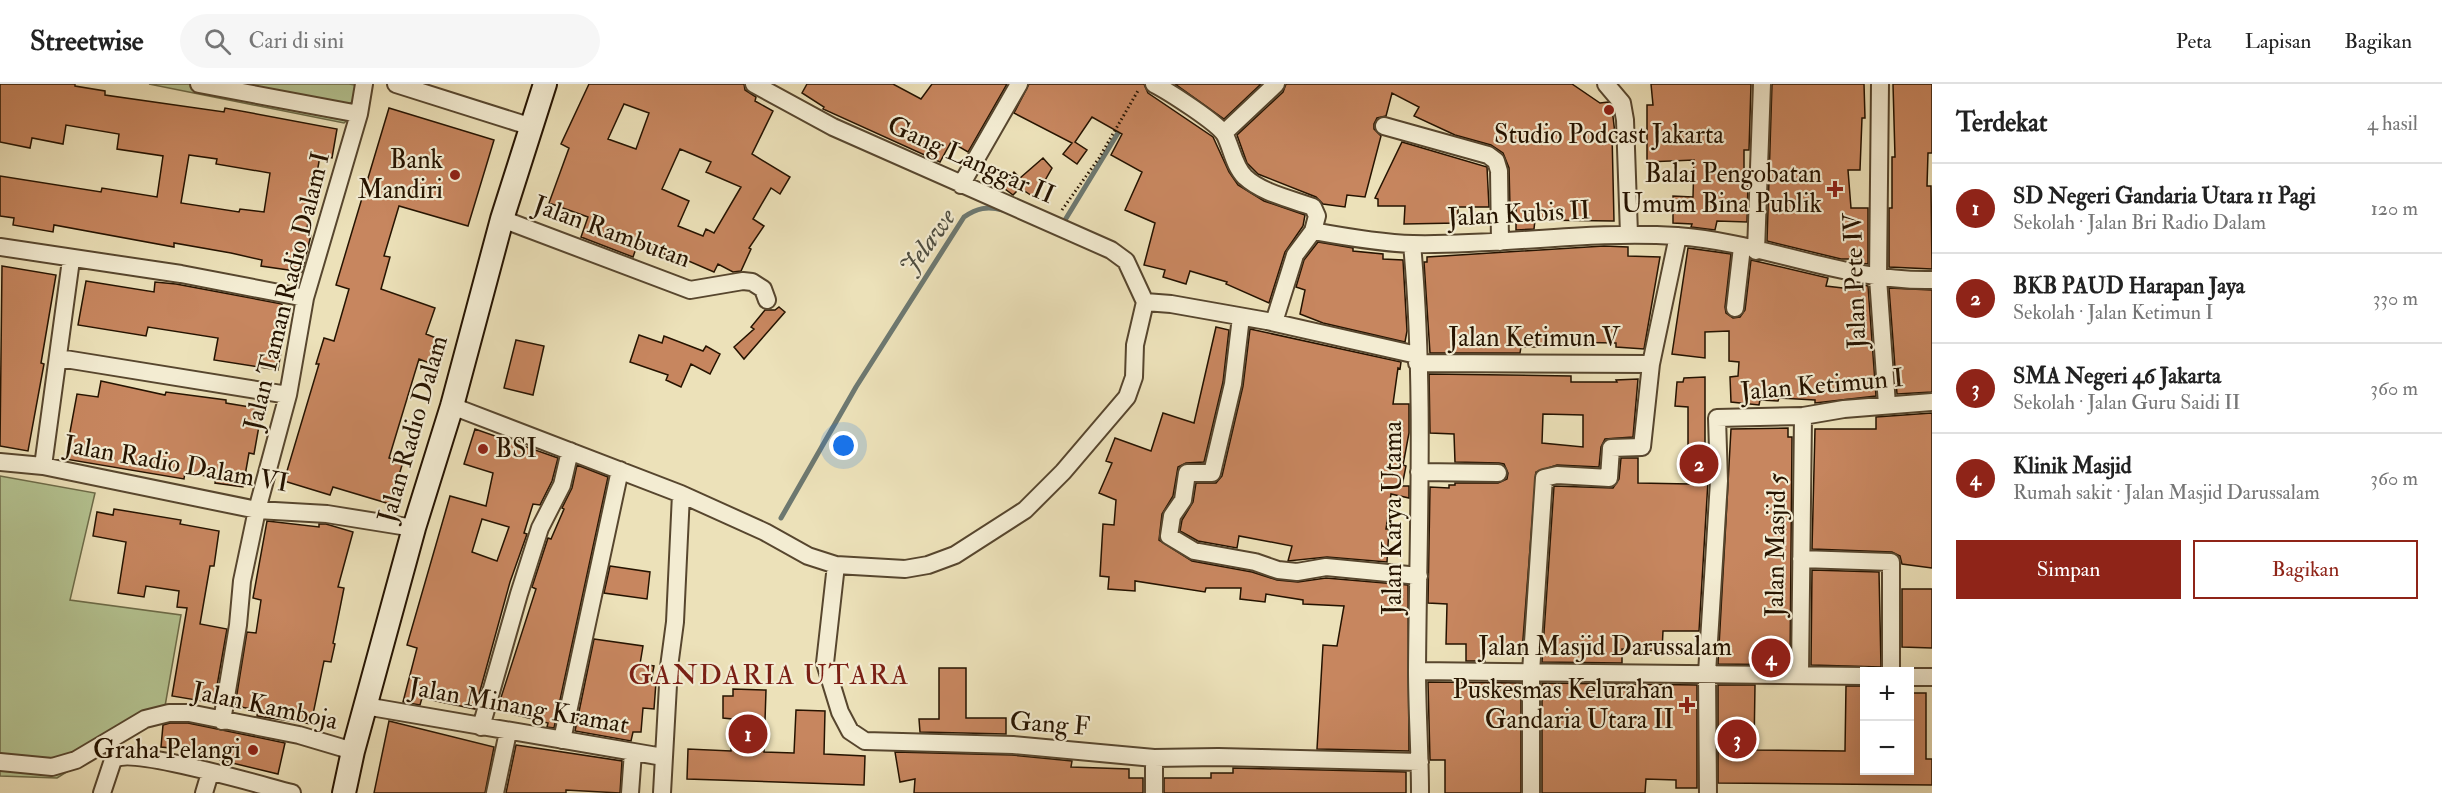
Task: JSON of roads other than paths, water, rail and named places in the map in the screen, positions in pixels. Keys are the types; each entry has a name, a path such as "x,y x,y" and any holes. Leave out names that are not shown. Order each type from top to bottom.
{"main road":[{"name":"Jalan Radio Dalam","path":"344,793 353,751 414,528 452,406 502,219 545,84"}],"street":[{"path":"199,84 359,114"},
{"name":"Jalan Taman Radio Dalam I","path":"222,721 238,626 242,582 257,510 288,395 306,298 359,114 364,84"},
{"path":"396,84 532,127"},
{"name":"Gang Langgar II","path":"754,84 833,127 1121,256 1126,261 1145,302"},
{"path":"961,185 1019,84"},
{"path":"1224,133 1276,84"},
{"path":"1606,84 1622,103 1625,120 1629,234"},
{"path":"1735,308 1749,249 1762,84"},
{"name":"Jalan Pete IV","path":"1880,84 1878,271 1887,405"},
{"path":"1157,89 1224,133 1233,157 1249,180 1317,211 1313,231 1295,255 1271,322"},
{"path":"1384,126 1488,155 1496,161 1499,171 1500,242"},
{"name":"Jalan Rambutan","path":"502,219 690,290 743,281 752,282 763,289 767,300"},
{"name":"Jalan Kubis II","path":"1313,231 1412,244 1500,242 1629,234 1678,236 1932,280"},
{"path":"1531,793 1531,672 1544,478 1557,475 1609,478 1611,448 1642,447 1651,364 1678,236"},
{"name":"Jalan Karya Utama","path":"1412,244 1418,359 1420,793"},
{"path":"0,247 71,260 181,274 306,298"},
{"path":"43,466 71,260"},
{"path":"452,406 681,495 765,532 808,556 836,565 905,569 928,565 956,555 1025,510 1063,472 1127,397 1134,377 1135,345 1145,302 1171,304 1271,322 1418,359"},
{"path":"1241,317 1233,384 1212,473 1187,472 1183,500 1172,516 1169,536 1194,550 1256,562 1278,570 1297,572 1326,567 1419,576"},
{"path":"59,358 288,395"},
{"name":"Jalan Ketimun V","path":"1418,359 1651,364"},
{"name":"Jalan Ketimun I","path":"1707,673 1719,481 1717,418 1803,416 1887,405 1932,402"},
{"name":"Jalan Masjid 5","path":"1800,674 1803,416"},
{"path":"481,727 540,528 562,485 570,451"},
{"name":"Jalan Radio Dalam VI","path":"0,462 43,466 257,510 327,514 414,528"},
{"path":"562,740 620,470"},
{"path":"1419,472 1498,473"},
{"path":"662,793 669,667 675,622 681,495"},
{"path":"1801,559 1891,562 1891,667"},
{"name":"Gang F","path":"836,565 825,663 840,712 850,731 865,741 1013,745 1154,758 1218,757 1420,762"},
{"name":"Jalan Masjid Darussalam","path":"1418,671 1860,676"},
{"path":"1707,673 1708,793"},
{"path":"1914,677 1932,677"},
{"name":"Jalan Minang Kramat","path":"365,706 663,757"},
{"name":"Jalan Kamboja","path":"0,762 52,767 76,760 145,719 169,713 189,713 299,735 353,751"},
{"path":"495,793 508,732"},
{"path":"630,793 633,752"},
{"path":"102,793 113,760 122,756 162,760 292,793"},
{"path":"1154,758 1154,793"},
{"path":"204,793 210,773"}],"waterway":[{"name":"Jelawe","path":"1062,225 1121,128"},
{"name":"Jelawe","path":"781,518 856,387 964,217 982,209 1003,210"}],"place":[{"name":"Studio Podcast Jakarta","path":"1609,110"},
{"name":"Bank Mandiri","path":"455,175"},
{"name":"Balai Pengobatan Umum Bina Publik","path":"1835,189"},
{"name":"BSI","path":"483,449"},
{"name":"BKB PAUD Harapan Jaya","path":"1699,464"},
{"name":"Klinik Masjid","path":"1771,658"},
{"name":"Puskesmas Kelurahan Gandaria Utara II","path":"1687,705"},
{"name":"SD Negeri Gandaria Utara 11 Pagi","path":"748,734"},
{"name":"SMA Negeri 46 Jakarta","path":"1737,739"},
{"name":"Graha Pelangi","path":"253,750"}],"district":[{"name":"GANDARIA UTARA","path":"769,675"}]}
